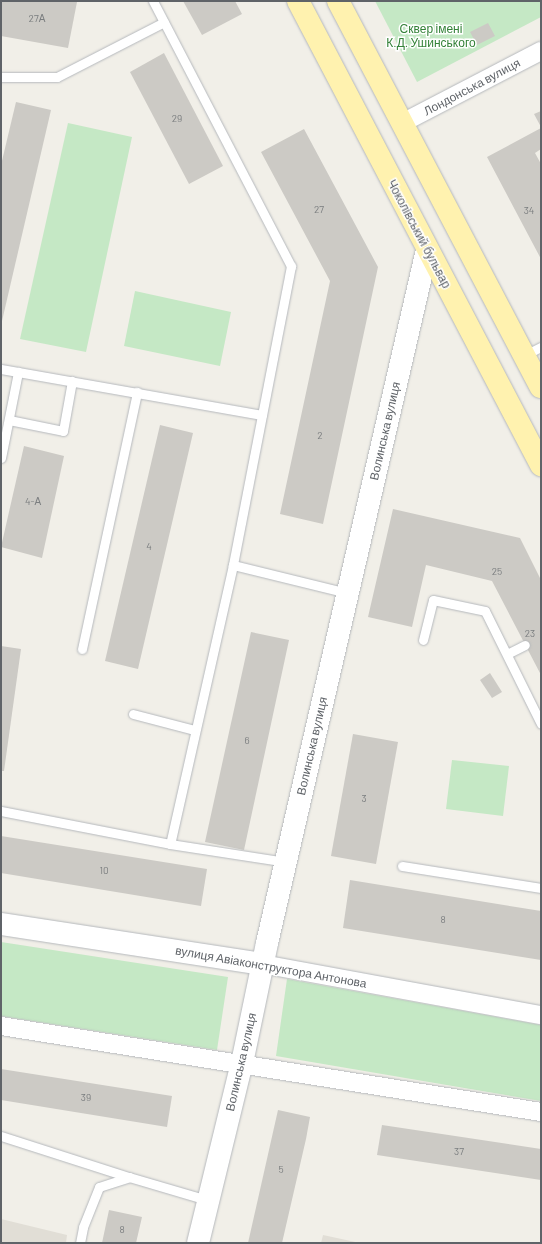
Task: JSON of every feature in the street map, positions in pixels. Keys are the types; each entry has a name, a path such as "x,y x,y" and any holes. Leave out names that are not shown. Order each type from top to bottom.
{"main road":[{"name":"Чоколівський бульвар","path":"298,1 427,250 541,465"},
{"path":"338,1 402,123 533,351 541,387"}],"street":[{"name":"Лондонська вулиця","path":"402,123 541,51"},
{"name":"Волинська вулиця","path":"198,1243 207,1200 242,1063 262,964 427,250"},
{"name":"вулиця Авіаконструктора Антонова","path":"1,924 262,964 541,1015"},
{"path":"1,1026 242,1063 541,1112"}],"lane":[{"path":"153,1 291,266 233,565 170,844"},
{"path":"1,77 57,77 164,22"},
{"path":"1,369 262,414"},
{"path":"1,458 18,372"},
{"path":"9,420 63,432 72,381"},
{"path":"82,649 137,392"},
{"path":"233,565 348,593"},
{"path":"423,640 433,600 485,611 541,724"},
{"path":"507,654 525,645"},
{"path":"133,714 195,730"},
{"path":"1,811 170,844 286,862"},
{"path":"402,866 541,888"},
{"path":"1,1136 207,1200"},
{"path":"80,1243 83,1227 100,1187 129,1177"}],"shaded area":[{"path":"1,1219 67,1235 66,1243 1,1243"},
{"path":"323,1235 360,1243 321,1243"}],"green space":[{"name":"Сквер імені К.Д. Ушинського","path":"375,1 541,1 541,17 417,82"},
{"path":"68,123 132,137 86,352 20,339"},
{"path":"135,291 231,312 220,366 124,346"},
{"path":"452,760 509,766 503,816 446,809"},
{"path":"1,942 228,977 217,1050 1,1016"},
{"path":"287,979 541,1025 541,1101 276,1056"}],"building":[{"path":"1,1 77,2 68,48 1,36"},
{"path":"183,1 235,1 242,14 202,35"},
{"path":"488,23 495,36 477,45 470,32"},
{"path":"164,53 223,166 189,184 130,72"},
{"path":"16,102 51,110 2,321 1,165"},
{"path":"541,111 541,127 534,114"},
{"path":"541,128 541,149 535,153 541,164 541,259 487,157"},
{"path":"304,129 378,267 323,524 280,514 330,281 261,152"},
{"path":"160,425 193,433 138,669 105,661"},
{"path":"24,446 64,456 42,558 1,547"},
{"path":"393,509 520,538 541,580 541,675 492,581 426,565 412,627 368,617"},
{"path":"251,632 289,640 244,850 205,842"},
{"path":"1,646 21,649 4,771 1,771"},
{"path":"490,673 502,692 492,698 480,680"},
{"path":"353,734 398,742 376,864 331,856"},
{"path":"1,836 207,869 201,906 1,873"},
{"path":"350,880 541,911 541,960 343,928"},
{"path":"1,1069 172,1096 167,1127 1,1100"},
{"path":"278,1110 310,1117 306,1139 282,1243 248,1243"},
{"path":"382,1125 541,1149 541,1180 377,1155"},
{"path":"109,1210 142,1217 136,1243 102,1243"}]}
